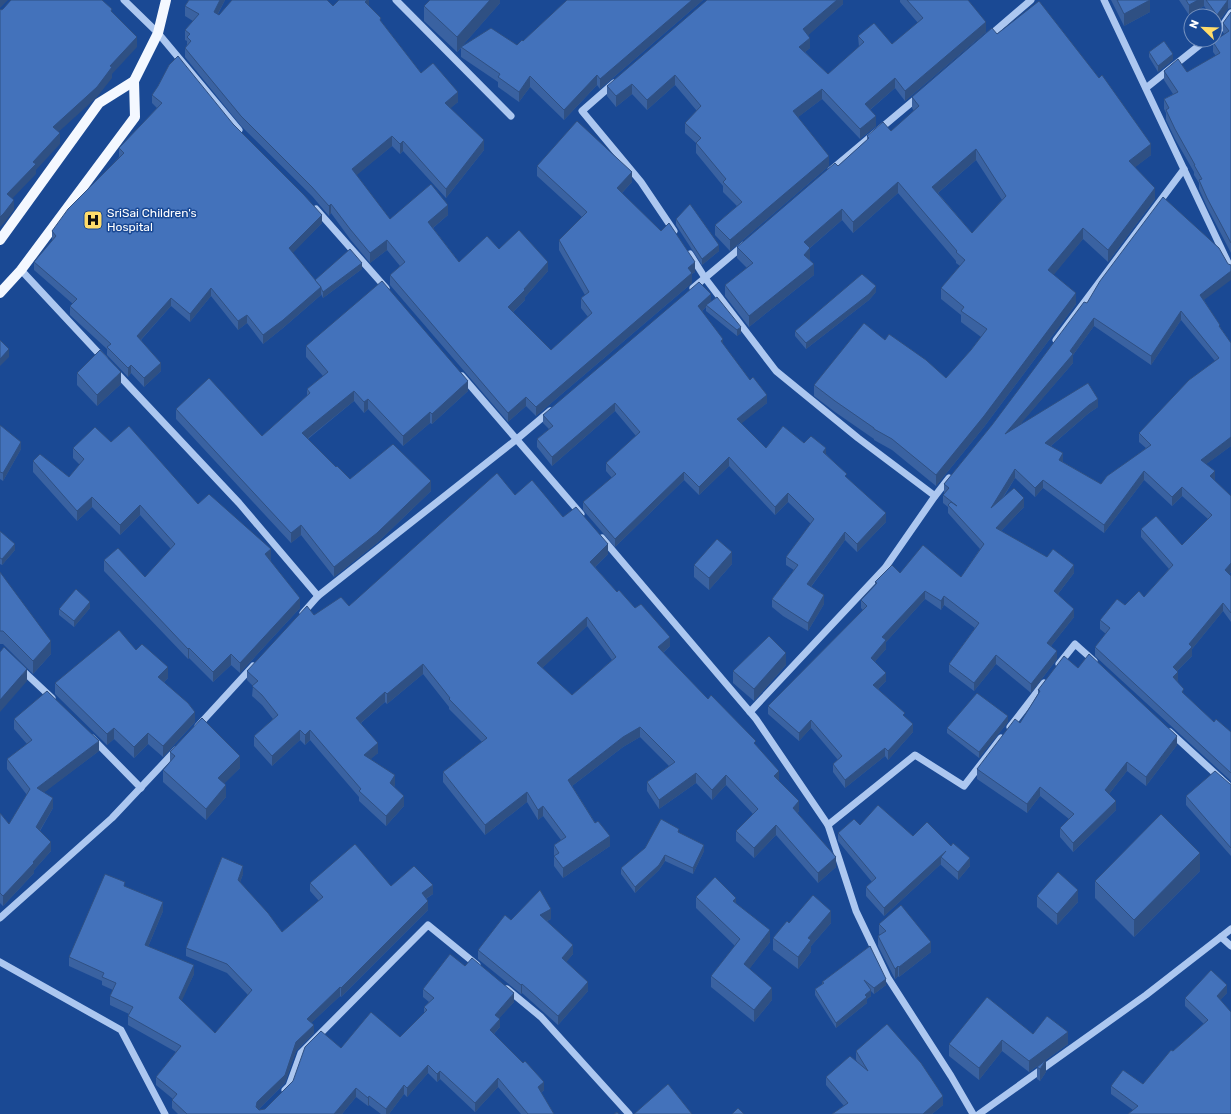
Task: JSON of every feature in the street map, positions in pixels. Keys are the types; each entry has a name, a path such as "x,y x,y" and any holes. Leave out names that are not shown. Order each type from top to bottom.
{"main road":[{"path":"0,293 21,270 135,117 134,81 158,33 166,0"},
{"path":"0,240 99,103 134,81"}],"street":[{"path":"124,0 158,33 243,134"},
{"path":"396,0 511,116"},
{"path":"983,41 1031,0"},
{"path":"1104,0 1231,269"},
{"path":"1223,25 1231,13"},
{"path":"1146,88 1196,48"},
{"path":"623,76 582,111 641,182 705,278 776,372 858,438 935,496"},
{"path":"826,175 922,93"},
{"path":"1050,347 1184,169"},
{"path":"313,206 394,297"},
{"path":"687,293 748,242"},
{"path":"21,270 239,503 318,596"},
{"path":"455,368 584,518"},
{"path":"297,620 318,596 517,439 553,408"},
{"path":"750,712 885,568 935,496 954,472"},
{"path":"595,530 756,719 828,825 856,911 888,978 951,1076 973,1114"},
{"path":"1055,668 1074,644 1098,665"},
{"path":"12,660 57,704"},
{"path":"195,730 259,660"},
{"path":"828,825 916,755 964,786 1050,675"},
{"path":"1167,729 1231,788"},
{"path":"85,731 141,788"},
{"path":"0,918 112,818 179,747"},
{"path":"278,1097 289,1086 301,1053 428,925 482,968"},
{"path":"979,1114 1146,995 1231,929"},
{"path":"1221,937 1231,946"},
{"path":"0,962 121,1030 165,1114"},
{"path":"499,983 541,1017 629,1114"}],"building":[{"path":"11,0 102,0 137,37 110,66 112,67 97,87 53,127 60,133 33,162 36,164 7,194 14,200 0,217 0,9 3,9"},
{"path":"189,0 220,0 214,12 219,15 232,0 327,0 333,6 339,0 367,0 365,2 381,18 380,20 421,73 433,63 458,92 445,103 484,140 446,189 403,141 400,144 392,136 352,169 390,219 431,184 448,205 428,222 459,262 487,236 499,249 519,230 548,262 524,289 525,290 508,307 551,350 592,313 581,298 589,292 559,240 587,212 537,166 577,121 632,172 617,188 661,231 669,223 695,262 688,268 692,273 536,407 526,397 508,413 390,275 405,262 387,240 370,253 331,204 329,206 241,116 185,48 191,41 187,37 190,34 185,30 199,14 185,6"},
{"path":"430,0 490,0 457,37 424,6"},
{"path":"567,0 692,0 600,79 597,75 564,110 530,76 519,92 498,77 500,74 461,47 491,28 517,45"},
{"path":"707,0 837,0 803,29 810,38 799,47 828,74 864,42 858,36 874,23 892,44 923,18 907,0 968,0 986,22 905,91 895,78 865,104 876,116 860,129 822,89 793,111 829,156 730,240 715,225 742,202 723,182 726,179 696,143 701,138 685,123 701,106 675,75 647,100 632,84 616,96 607,86"},
{"path":"1117,0 1150,0 1124,14"},
{"path":"1186,0 1198,0 1189,5"},
{"path":"1206,0 1228,0 1222,8 1212,8"},
{"path":"1039,1 1099,78 1102,75 1151,144 1129,161 1155,188 1108,250 1083,228 1048,270 1076,293 984,416 936,475 892,439 874,429 814,385 864,323 885,340 889,334 926,360 946,378 971,350 987,329 961,311 964,307 941,288 965,260 956,252 957,251 898,182 853,222 842,209 804,242 810,248 804,255 814,264 749,316 725,285 753,263 737,247 835,163 838,166 869,138 867,136 883,122 891,131 919,106 912,97 992,28 997,34","holes":["976,149 1006,196 972,233 932,187"]},
{"path":"1231,12 1231,243 1207,198 1199,180 1202,179 1166,110 1169,108 1164,99 1178,92 1164,71 1178,59 1187,72 1220,53 1217,48 1223,48 1223,35 1229,31 1223,23"},
{"path":"1164,41 1173,54 1158,66 1149,52"},
{"path":"178,56 233,124 322,215 289,248 321,287 263,335 247,315 238,321 211,288 190,314 171,298 137,336 161,363 144,378 131,365 128,368 107,347 111,344 70,306 77,299 34,262 56,236 52,231 68,209 124,153 119,148 162,103 152,95 169,65"},
{"path":"1163,197 1219,248 1228,264 1231,265 1231,271 1200,295 1231,343 1231,437 1201,460 1215,471 1210,476 1231,496 1231,563 1225,570 1231,576 1231,613 1223,603 1189,644 1192,647 1173,667 1178,672 1173,677 1184,689 1182,692 1214,722 1216,719 1231,732 1231,773 1095,647 1110,628 1100,620 1117,599 1125,605 1139,591 1144,597 1173,565 1141,529 1156,516 1182,545 1212,515 1182,487 1172,497 1144,471 1104,525 1043,480 1035,488 1015,469 991,508 1014,488 1024,498 996,528 1047,557 1053,549 1074,565 1054,591 1074,609 1047,643 1057,651 1031,684 996,655 974,683 949,664 979,623 944,596 941,601 925,591 882,637 886,640 871,658 886,673 873,685 905,713 903,715 913,724 888,751 885,748 845,780 833,764 842,756 811,720 799,733 768,706 867,606 861,600 877,583 875,582 892,565 900,573 923,545 961,577 984,544 948,505 951,502 957,506 943,495 949,488 944,484 992,425 1084,302 1087,303 1100,281","holes":["1181,311 1219,358 1189,380 1139,433 1151,445 1107,476 1101,484 1059,460 1063,453 1045,443 1098,399 1088,383 1005,434 1073,354 1070,351 1094,318 1151,356"]},
{"path":"690,204 719,245 702,259 676,219"},
{"path":"350,249 362,263 323,292 315,280"},
{"path":"862,274 876,286 869,294 806,343 795,331"},
{"path":"382,281 468,381 432,414 430,412 403,436 368,399 364,402 354,391 302,433 350,479 393,444 431,481 377,533 334,567 301,525 291,533 176,409 209,378 262,436 310,393 307,389 328,372 306,346"},
{"path":"699,282 711,294 698,306 723,339 721,341 750,380 753,377 767,395 737,419 766,448 783,426 804,443 811,436 826,448 823,452 847,474 845,476 886,513 857,544 845,532 807,584 824,595 808,623 772,599 798,565 786,557 814,519 788,493 775,507 729,457 699,487 684,472 615,539 583,502 616,474 606,463 640,432 615,403 552,457 537,439 553,426 543,415"},
{"path":"717,297 741,327 737,330 706,305"},
{"path":"0,340 9,349 0,359"},
{"path":"100,350 121,372 97,395 77,373"},
{"path":"0,425 21,442 3,473 0,472"},
{"path":"129,426 198,504 209,494 271,549 265,554 300,598 240,663 231,654 213,672 189,648 188,649 104,560 118,548 145,577 175,544 140,505 120,525 92,497 77,511 33,461 40,454 69,477 84,459 73,448 95,427 111,442"},
{"path":"497,473 515,495 532,480 563,517 576,507 608,544 590,562 617,592 619,590 635,608 641,604 670,637 658,647 708,699 711,695 756,741 754,743 779,771 774,776 799,801 793,808 836,857 818,873 776,825 754,848 736,831 758,809 726,775 712,790 696,773 659,800 647,782 675,762 640,727 623,737 568,780 595,823 598,821 610,836 563,868 554,856 559,853 554,845 566,837 543,806 538,810 527,792 485,825 443,772 487,738 449,699 450,698 423,664 387,694 385,692 356,718 378,743 364,755 395,775 390,783 404,796 386,816 359,791 361,789 310,730 305,735 300,730 272,756 254,736 278,715 262,695 252,686 258,681 247,671 307,606 314,615 341,597 349,606","holes":["587,617 616,657 572,695 537,663"]},
{"path":"0,531 15,544 2,559 0,558"},
{"path":"717,539 732,552 709,578 694,565"},
{"path":"0,572 51,641 33,661 3,631 0,631"},
{"path":"76,589 90,602 74,621 59,609"},
{"path":"119,630 136,650 142,644 168,667 158,677 188,703 195,712 163,746 148,733 134,747 114,728 107,734 55,683"},
{"path":"769,636 786,653 754,689 733,671"},
{"path":"4,647 27,669 0,700 0,652"},
{"path":"1089,654 1177,736 1146,777 1127,762 1105,790 1116,801 1073,843 1060,828 1074,814 1040,787 1027,804 977,769 1015,719 1020,723 1040,691 1038,690 1064,656 1078,668"},
{"path":"47,691 99,741 37,788 53,798 36,827 51,842 33,862 34,863 3,896 0,893 0,813 9,824 30,789 7,759 32,740 14,719"},
{"path":"977,693 1008,716 979,752 947,728"},
{"path":"202,718 240,756 218,778 226,785 206,809 163,770 175,756 170,752"},
{"path":"1215,771 1231,784 1231,848 1186,796"},
{"path":"878,805 913,836 927,822 951,846 953,843 970,858 958,872 941,857 946,851 884,908 866,887 876,878 838,833 854,819 860,825"},
{"path":"1161,814 1200,853 1134,920 1095,881"},
{"path":"661,819 679,829 678,832 704,845 693,868 665,855 659,865 635,887 621,868 645,848"},
{"path":"355,844 391,886 414,866 433,885 422,893 428,901 341,988 340,987 307,1019 314,1025 296,1042 285,1075 257,1102 256,1107 259,1110 265,1109 293,1081 305,1047 321,1031 341,1048 371,1012 400,1037 427,1010 424,1007 434,998 423,989 450,954 465,966 472,958 514,993 495,1015 500,1019 490,1030 523,1063 525,1061 544,1082 538,1087 554,1114 528,1114 498,1078 475,1103 440,1071 437,1074 428,1065 407,1088 404,1085 386,1109 369,1096 368,1098 356,1088 334,1114 187,1114 172,1100 177,1094 156,1077 181,1046 128,1016 133,1007 110,996 116,983 102,977 104,973 69,957 105,874 125,882 124,886 163,902 145,945 194,965 179,998 215,1033 252,990 227,964 186,948 222,857 243,866 238,880 268,913 282,932 323,897 310,883"},
{"path":"1058,872 1078,890 1057,914 1037,896"},
{"path":"715,877 736,898 733,901 770,930 744,964 772,988 754,1010 711,976 740,939 696,897"},
{"path":"540,890 551,909 540,915 573,945 562,958 588,982 558,1016 522,984 521,985 478,950 505,915 511,920"},
{"path":"813,895 831,911 808,938 811,940 798,957 773,938 787,921 789,923"},
{"path":"901,905 931,942 895,969 878,936 886,931 879,924"},
{"path":"870,946 886,979 874,988 864,980 871,990 865,995 867,997 836,1023 815,989 824,983 822,982"},
{"path":"1211,970 1227,985 1217,996 1231,1012 1231,1114 1128,1114 1138,1106 1111,1086 1123,1070 1143,1084 1171,1050 1173,1051 1208,1020 1185,998"},
{"path":"987,997 1033,1034 1047,1016 1068,1032 1029,1061 1002,1040 979,1068 949,1044"},
{"path":"887,1024 921,1063 943,1096 923,1114 832,1114 848,1103 826,1077 850,1056 868,1071 856,1051"},
{"path":"1046,1060 1040,1069 1037,1067"},
{"path":"668,1084 692,1114 634,1114"},
{"path":"738,1108 744,1114 732,1114"}],"place":[{"name":"SriSai Children's Hospital","path":"93,220"}]}
